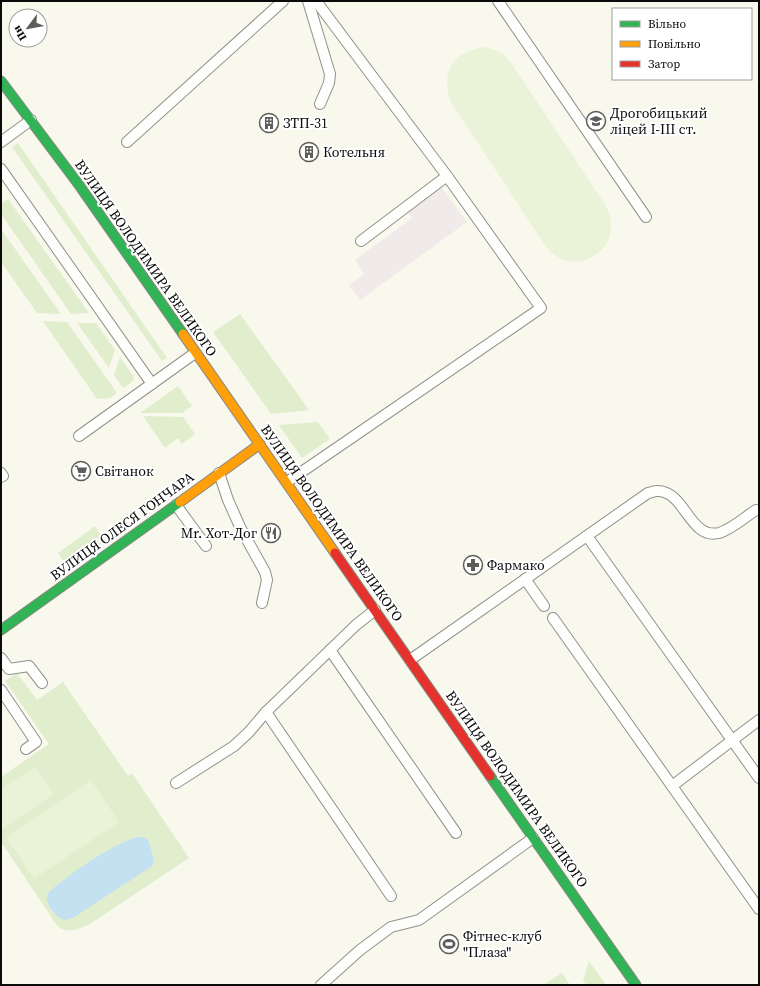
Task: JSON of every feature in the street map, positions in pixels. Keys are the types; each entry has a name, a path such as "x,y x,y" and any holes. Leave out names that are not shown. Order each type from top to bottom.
{"street":[{"name":"ВУЛИЦЯ ВОЛОДИМИРА ВЕЛИКОГО","path":"1,81 79,184 195,353 287,482 636,985"},
{"name":"ВУЛИЦЯ ОЛЕСЯ ГОНЧАРА","path":"1,630 260,444"}],"lane":[{"path":"127,142 283,1"},
{"path":"308,1 330,74 329,83 320,104"},
{"path":"287,482 541,308 447,176 316,1"},
{"path":"498,1 646,217"},
{"path":"1,142 31,120"},
{"path":"1,169 152,384"},
{"path":"361,241 447,176"},
{"path":"79,436 195,353"},
{"path":"1,473 3,476 1,478"},
{"path":"219,473 228,500 241,529 265,572 267,580 262,602"},
{"path":"410,660 648,494 656,491 666,493 676,500 701,531 709,534 730,528 756,510"},
{"path":"176,505 206,546"},
{"path":"587,536 759,778"},
{"path":"525,579 544,606"},
{"path":"176,783 234,746 249,732 266,712 356,625 376,610"},
{"path":"553,618 759,909"},
{"path":"330,650 456,833"},
{"path":"1,658 9,669 29,666 42,684"},
{"path":"1,690 36,742 26,749"},
{"path":"266,712 391,896"},
{"path":"672,786 759,720"},
{"path":"321,985 360,950 391,928 419,920 533,838"}],"shaded area":[{"path":"441,187 467,222 360,300 349,285 364,274 355,260 412,218 407,212"}],"green space":[{"path":"485,47 495,50 507,57 606,206 611,221 610,236 601,250 595,255 579,261 570,261 559,258 545,245 450,101 447,80 452,64 457,58 465,53 474,49"},
{"path":"18,143 167,358 162,361 12,147"},
{"path":"8,199 89,313 71,314 1,214 2,203"},
{"path":"1,229 61,314 37,313 1,262"},
{"path":"240,314 309,410 271,414 213,332"},
{"path":"43,321 67,322 117,393 110,398 97,399"},
{"path":"77,323 96,323 115,350 109,368"},
{"path":"120,357 134,377 132,382 123,388 114,375"},
{"path":"178,386 192,406 182,413 140,413"},
{"path":"143,416 183,417 195,434 182,444 178,438 165,448"},
{"path":"318,422 330,439 302,458 279,425"},
{"path":"95,526 105,541 68,567 58,553"},
{"path":"17,673 37,700 63,682 128,776 132,773 189,858 90,924 74,930 66,930 58,927 1,842 1,777 49,744 5,681"},
{"path":"35,767 54,794 2,829 1,789"},
{"path":"91,780 119,822 34,879 6,837"},
{"path":"589,961 606,985 586,985 583,980"},
{"path":"562,973 570,985 543,985"}],"water":[{"path":"137,837 146,838 149,842 154,860 152,866 73,918 64,920 53,912 47,900 49,892 91,860 126,841"}],"traffic: fast":[{"path":"1,81 79,185 183,334"},
{"path":"1,630 180,502"},
{"path":"490,776 636,985"}],"traffic: slow":[{"path":"183,334 335,553"},
{"path":"180,502 260,444"}],"traffic: jam":[{"path":"335,553 490,776"}],"place":[{"name":"Дрогобицький ліцей І-ІІІ ст.","path":"596,121"},
{"name":"ЗТП-31","path":"269,123"},
{"name":"Котельня","path":"309,152"},
{"name":"Світанок","path":"81,471"},
{"name":"Mr. Хот-Дог","path":"271,533"},
{"name":"Фармако","path":"473,565"},
{"name":"Фітнес-клуб \"Плаза\"","path":"449,944"}]}
